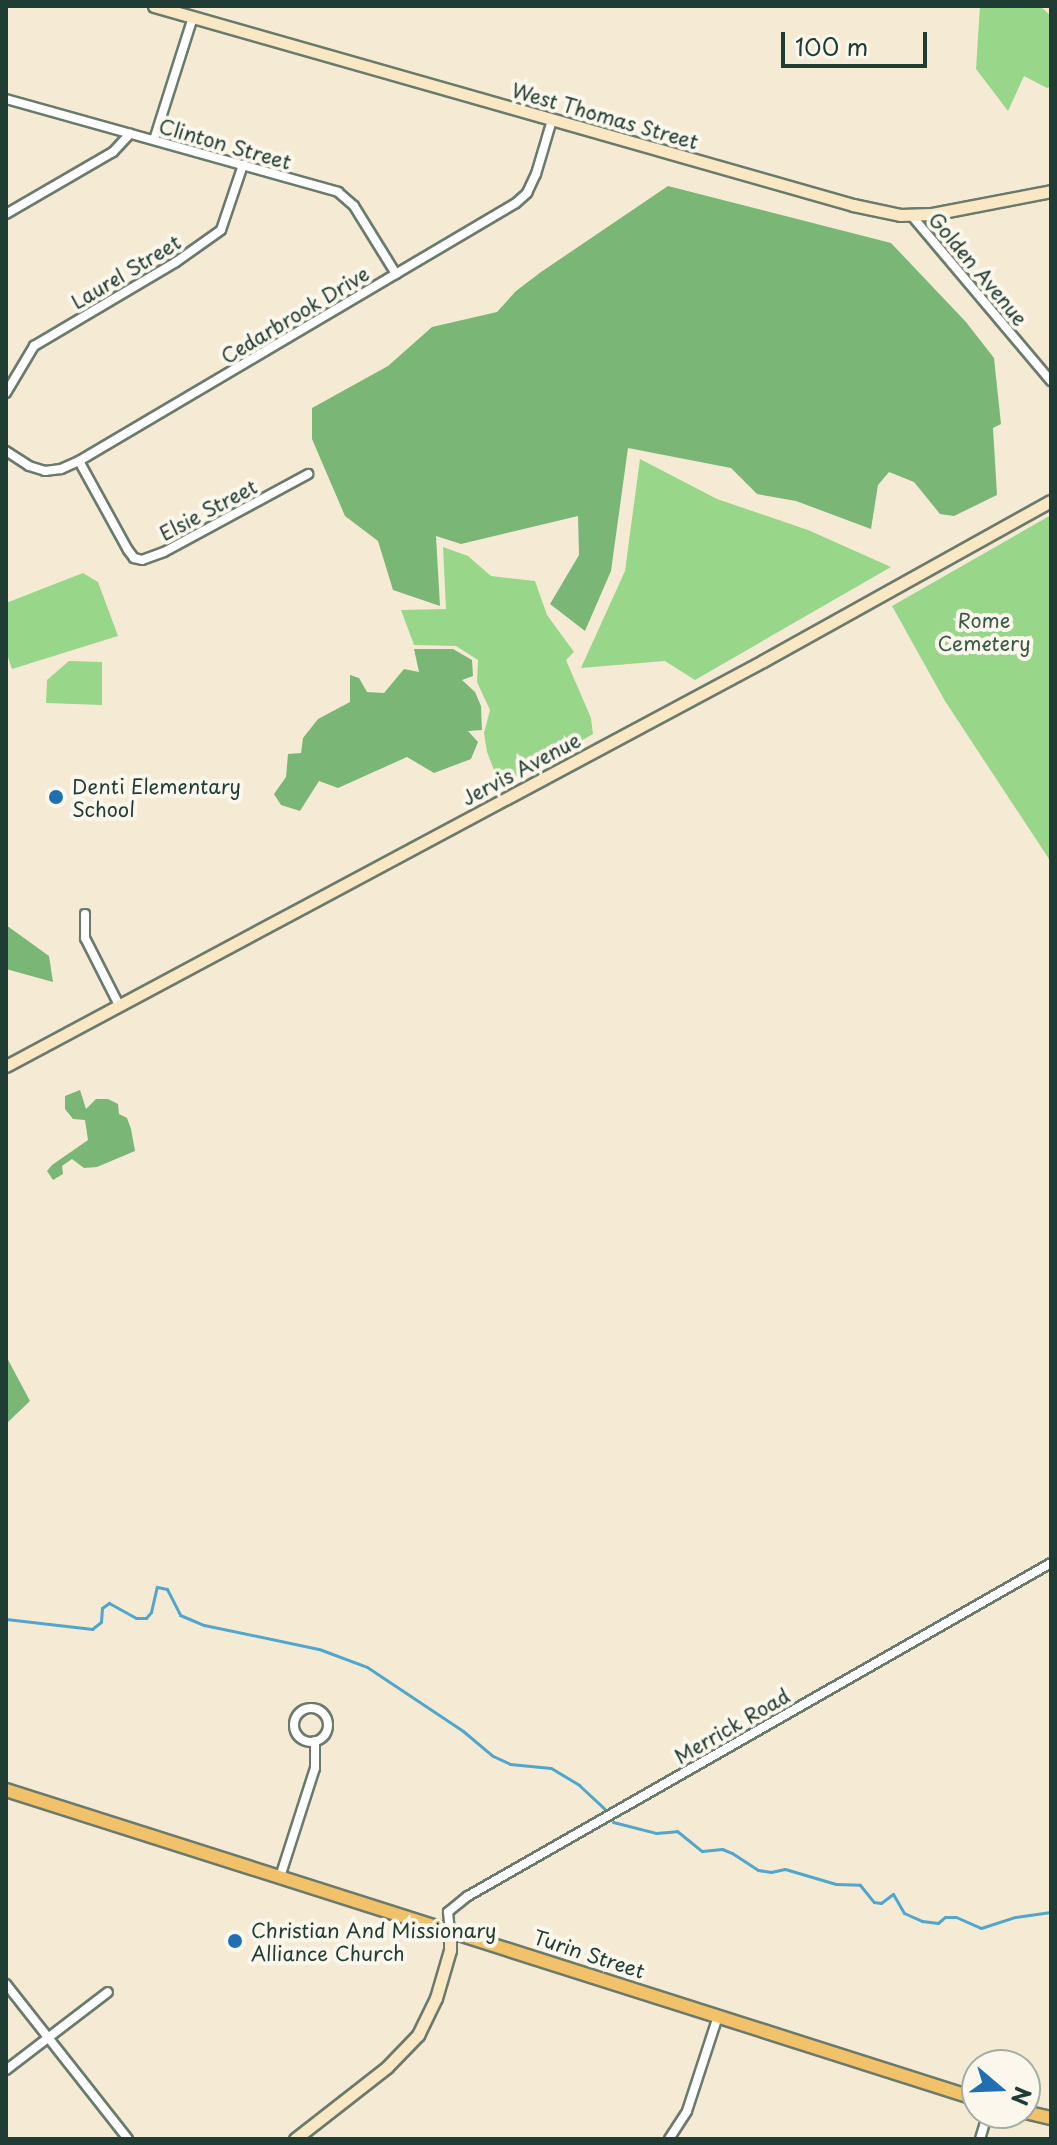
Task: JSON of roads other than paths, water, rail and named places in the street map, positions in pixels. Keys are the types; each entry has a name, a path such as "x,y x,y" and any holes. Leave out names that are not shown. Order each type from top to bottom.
{"main road":[{"name":"Turin Street","path":"6,1790 961,2094"}],"street":[{"name":"West Thomas Street","path":"154,6 853,205 911,215 1051,191"},
{"path":"154,140 193,17"},
{"name":"Clinton Street","path":"6,99 338,192 354,206 396,274"},
{"name":"Cedarbrook Drive","path":"6,451 29,466 45,471 61,469 79,461 396,274 527,193 552,120"},
{"path":"6,214 113,152 130,134"},
{"name":"Laurel Street","path":"6,393 9,377 44,338 211,240 227,218 243,165"},
{"name":"Golden Avenue","path":"911,215 1051,381"},
{"name":"Elsie Street","path":"79,461 128,550 134,558 142,560 164,552 308,474"},
{"name":"Jervis Avenue","path":"6,1066 763,661 1051,501"},
{"path":"85,914 85,938 119,1005"},
{"name":"Merrick Road","path":"450,1931 448,1912 468,1896 1051,1563"},
{"path":"315,1710 329,1722 329,1733 315,1741 294,1731 291,1723 296,1713 315,1710"},
{"path":"280,1877 315,1768 315,1741"},
{"path":"295,2139 387,2067 418,2035 436,1998 450,1950 450,1931"},
{"path":"6,1984 128,2139"},
{"path":"6,2070 108,1992"},
{"path":"669,2139 687,2111 718,2016"}],"waterway":[{"path":"6,1619 92,1629 101,1622 102,1608 109,1603 136,1618 146,1618 151,1612 157,1587 167,1589 180,1615 204,1625 319,1649 367,1667 463,1731 493,1756 510,1764 551,1768 579,1785 605,1809"},
{"path":"613,1822 656,1833 677,1831 702,1851 722,1849 758,1870 771,1872 785,1869 836,1884 860,1885 874,1902 881,1903 893,1894 904,1913 922,1921 938,1923 945,1917 956,1917 981,1928 1015,1917 1051,1912"}],"place":[{"name":"Denti Elementary School","path":"56,797"},
{"name":"Christian And Missionary Alliance Church","path":"235,1941"}],"park label":[{"name":"Rome Cemetery","path":"984,632"}]}
